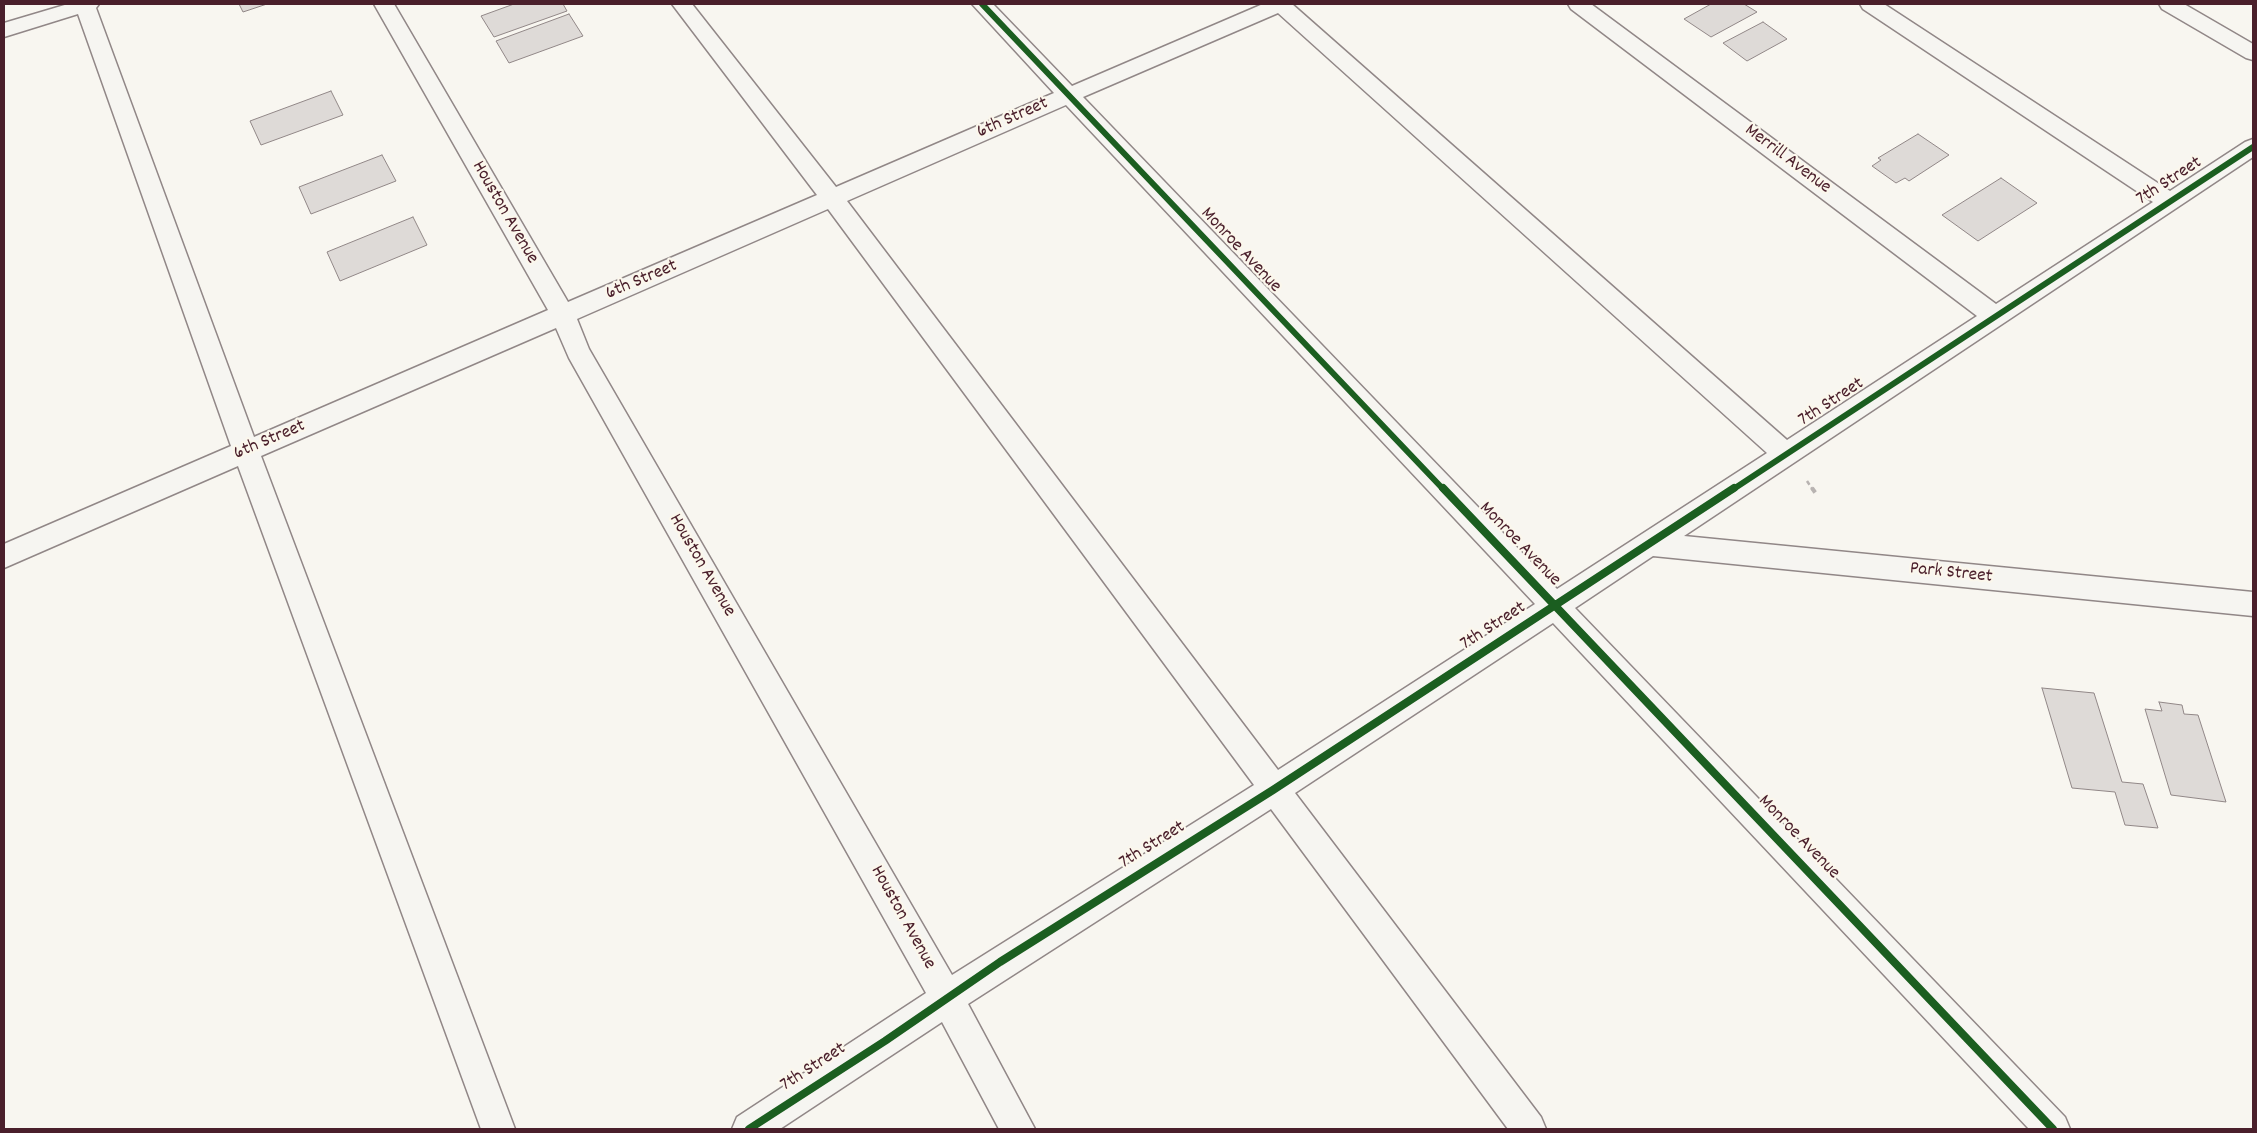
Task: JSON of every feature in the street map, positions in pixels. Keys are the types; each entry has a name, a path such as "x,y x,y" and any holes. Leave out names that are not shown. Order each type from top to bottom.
{"street":[{"path":"4,30 87,4 246,452 498,1129"},
{"name":"Houston Avenue","path":"384,4 563,315 578,351 912,934 1018,1129"},
{"path":"682,4 832,198 1273,790 1529,1129"},
{"name":"Monroe Avenue","path":"982,4 2053,1129"},
{"name":"6th Street","path":"4,556 1280,4"},
{"path":"1280,4 1785,453"},
{"name":"Merrill Avenue","path":"1578,4 1996,317"},
{"path":"1870,4 2170,202"},
{"path":"2169,4 2253,53"},
{"name":"7th Street","path":"749,1129 946,999 1273,790 1555,606 2253,146"},
{"name":"Park Street","path":"1649,544 2253,604"}],"building":[{"path":"239,4 267,4 243,12"},
{"path":"514,4 563,4 567,11 494,37 481,16"},
{"path":"1711,4 1744,4 1757,12 1711,37 1684,19"},
{"path":"569,14 583,36 509,63 496,41"},
{"path":"1763,22 1787,39 1747,61 1723,43"},
{"path":"331,91 343,115 261,145 250,121"},
{"path":"1918,134 1949,155 1909,181 1905,178 1896,183 1872,166 1881,160 1878,158"},
{"path":"382,155 396,181 311,214 299,187"},
{"path":"2001,178 2037,203 1978,241 1942,215"},
{"path":"413,217 427,245 340,281 327,252"},
{"path":"2042,688 2094,693 2122,782 2143,784 2158,828 2125,825 2115,792 2072,788"},
{"path":"2159,702 2182,705 2184,714 2198,715 2226,802 2171,795 2145,709 2162,711"}],"cycle path":[{"path":"982,4 2053,1129"},
{"path":"749,1129 885,1041 1000,962 1273,790 1555,606 2253,147"}]}
